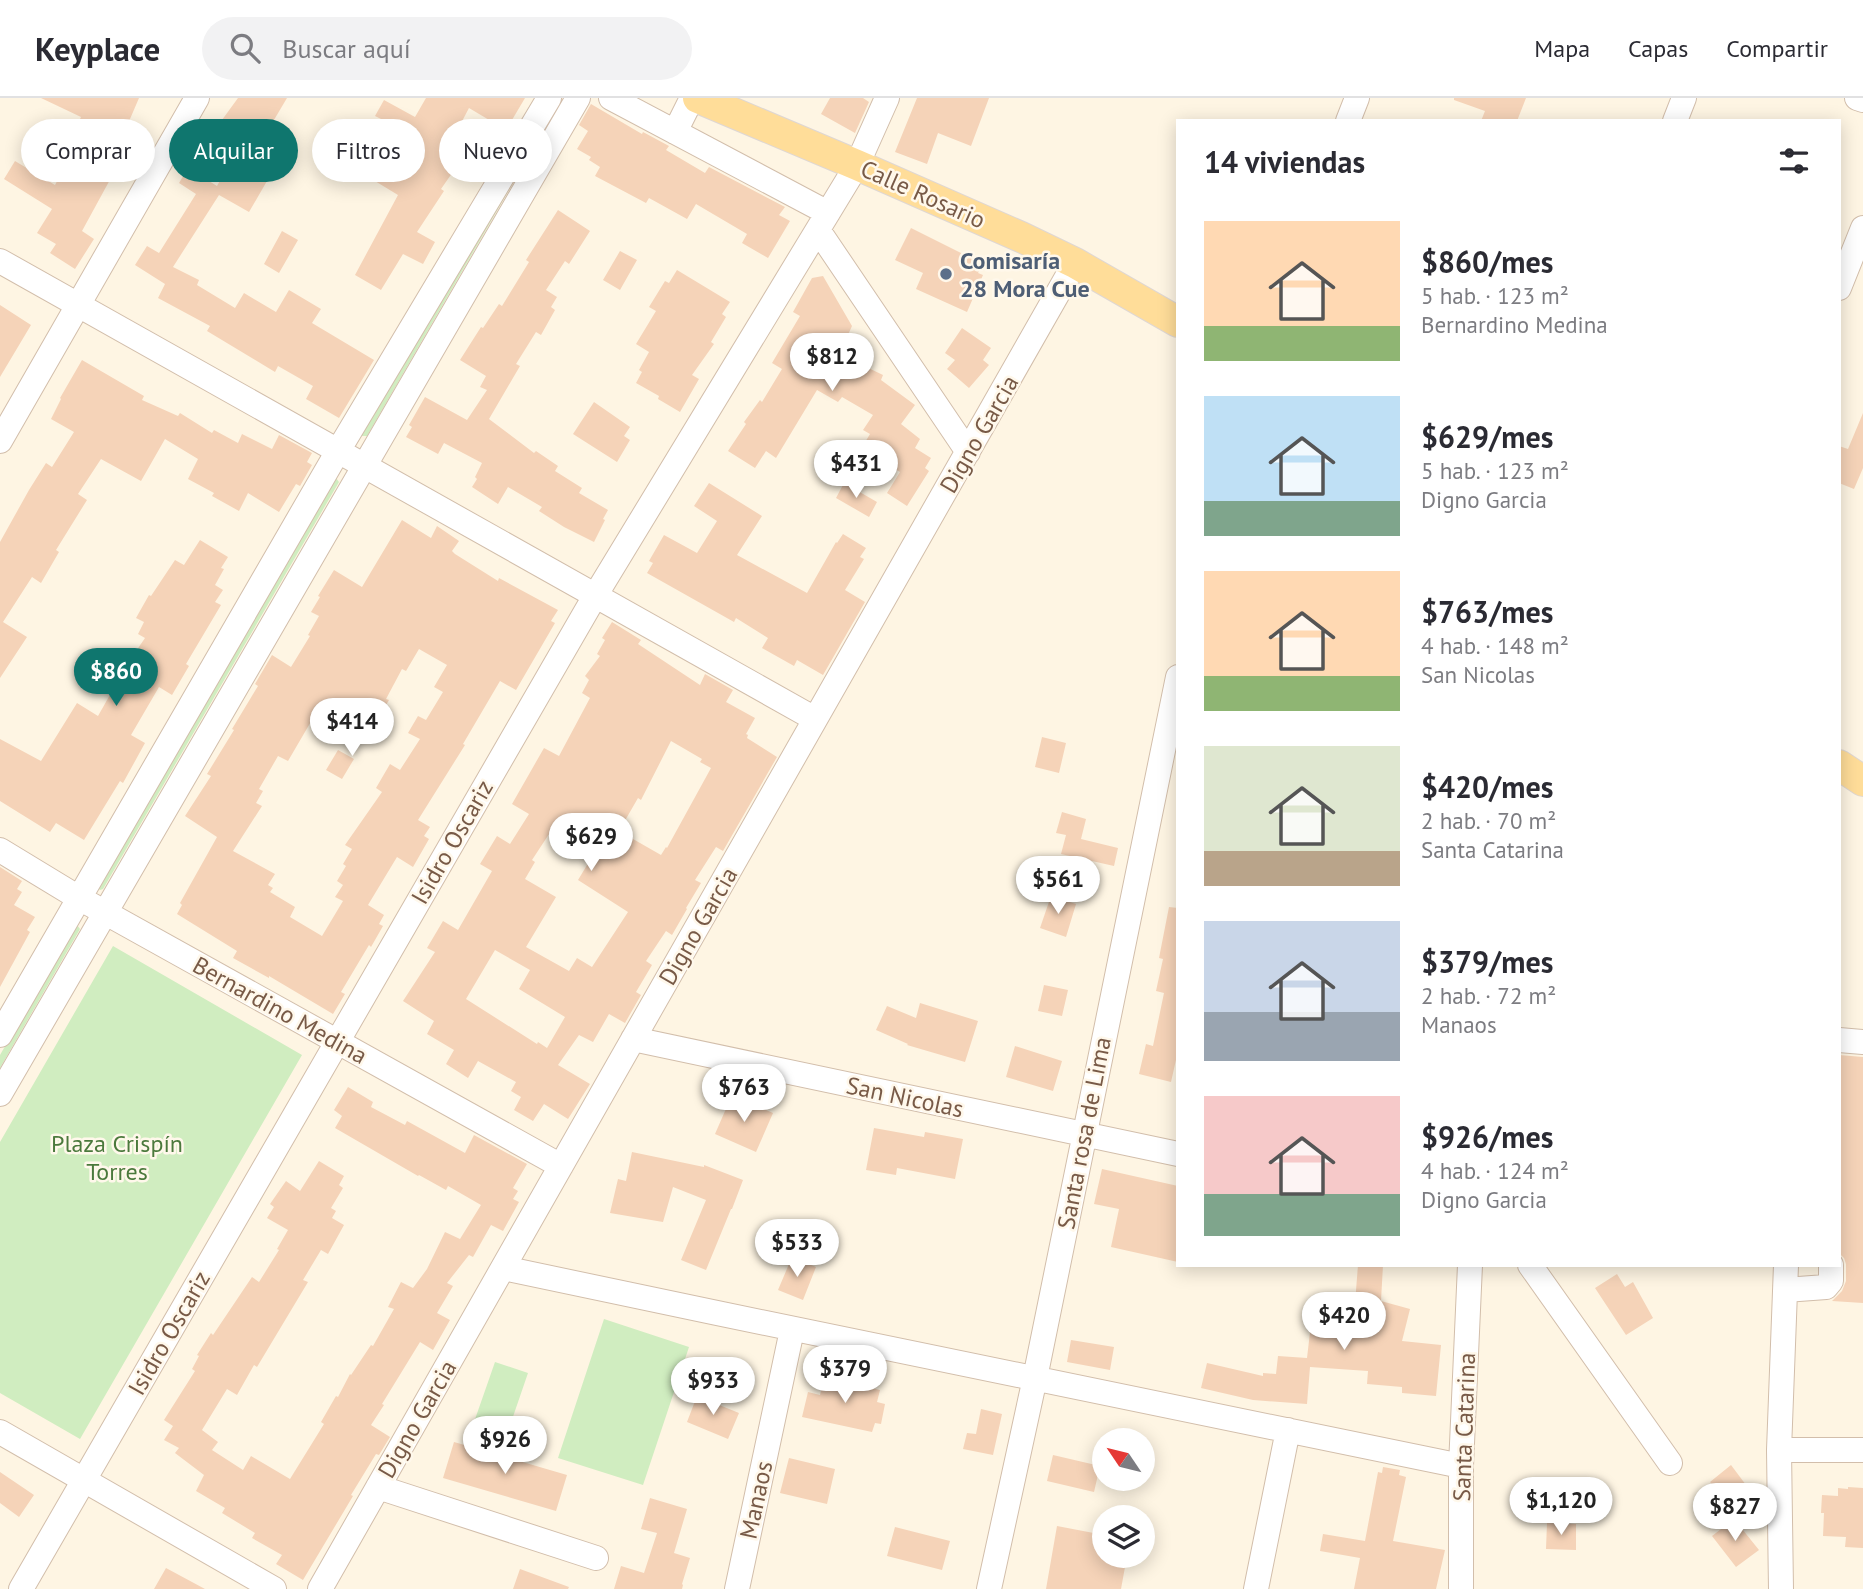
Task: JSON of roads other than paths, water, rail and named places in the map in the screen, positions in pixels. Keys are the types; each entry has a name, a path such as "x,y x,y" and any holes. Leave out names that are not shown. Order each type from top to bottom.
{"main road":[{"name":"Calle Rosario","path":"698,98 1021,237 1075,263 1176,322"},
{"path":"1841,766 1863,781"}],"street":[{"path":"0,441 197,98"},
{"path":"0,1035 338,451 549,98"},
{"path":"0,1094 578,98"},
{"path":"611,98 675,132 823,221 968,452"},
{"path":"675,132 692,98"},
{"name":"Isidro Oscariz","path":"21,1589 595,596 857,165 887,98"},
{"path":"1349,119 1357,98"},
{"path":"1676,119 1684,98"},
{"path":"1857,98 1863,100"},
{"path":"1841,283 1863,228"},
{"path":"0,261 815,719"},
{"name":"Digno Garcia","path":"320,1589 1075,263"},
{"name":"Santa rosa de Lima","path":"989,1589 1084,1134 1171,746 1176,697"},
{"name":"Bernardino Medina","path":"0,850 79,898 561,1166"},
{"name":"San Nicolas","path":"633,1039 1176,1154"},
{"path":"1841,1040 1863,1042"},
{"name":"Santa Catarina","path":"1461,1589 1461,1466 1470,1267"},
{"path":"1531,1267 1670,1463"},
{"path":"1781,1589 1779,1450 1785,1277 1826,1287 1831,1281 1831,1267"},
{"path":"503,1268 792,1330 1461,1466"},
{"name":"Manaos","path":"737,1589 792,1330"},
{"path":"1256,1589 1288,1430"},
{"path":"0,1432 274,1589"},
{"path":"1779,1450 1863,1450"},
{"path":"378,1487 596,1558"}],"place":[{"name":"Comisaría 28 Mora Cue","path":"946,274"}],"park label":[{"name":"Plaza Crispín Torres","path":"117,1157"}]}
